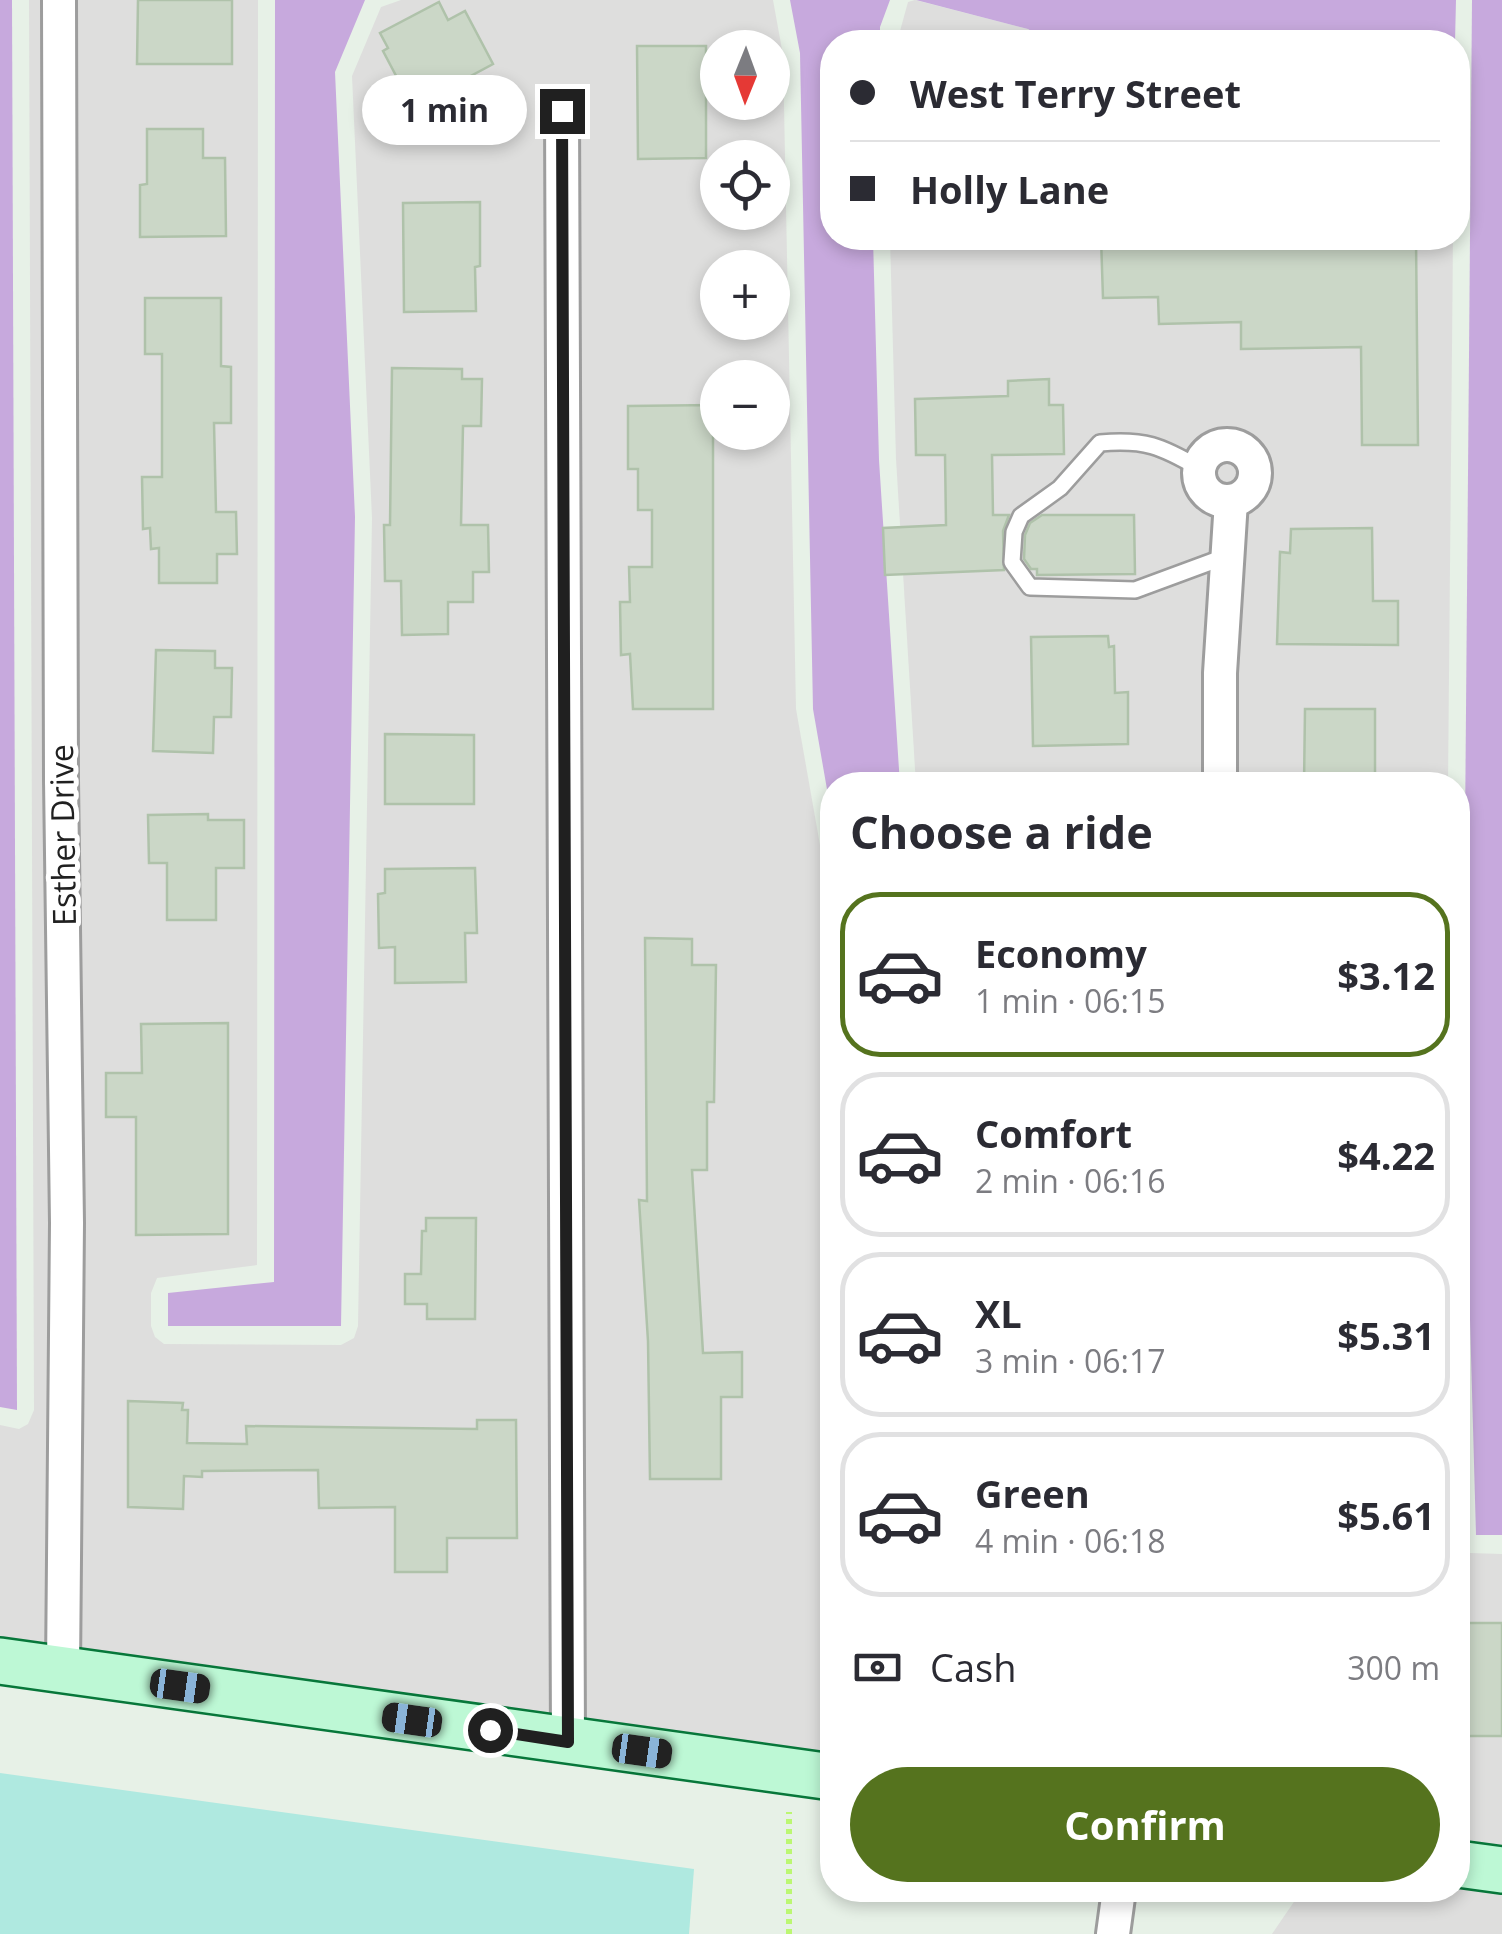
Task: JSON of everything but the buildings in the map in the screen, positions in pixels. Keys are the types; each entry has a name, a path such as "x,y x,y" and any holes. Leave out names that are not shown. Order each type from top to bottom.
{"street":[{"name":"Esther Drive","path":"59,0 61,780 68,1223 63,1670"},
{"path":"562,111 568,1742"},
{"path":"1234,445 1250,456 1256,474 1254,484 1232,501 1214,498 1207,492 1201,485 1199,468 1216,447 1234,445"},
{"path":"1220,772 1220,673 1232,501"},
{"path":"0,1661 811,1774"},
{"path":"1470,1866 1502,1870"},
{"path":"1113,1934 1117,1902"}],"lane":[{"path":"1199,468 1158,445 1132,440 1100,444 1060,488 1022,516 1014,532 1012,562 1030,588 1135,590 1228,556"}],"path":[{"path":"789,1934 811,1774"}],"shaded area":[{"path":"0,0 12,0 17,1410 0,1407"},
{"path":"29,0 258,0 257,1265 157,1278 151,1293 151,1326 155,1337 164,1344 341,1345 354,1338 358,1326 372,518 352,76 381,7 401,0 773,0 778,30 700,30 700,120 784,120 785,140 700,140 700,230 786,230 787,250 700,250 700,340 789,340 789,360 700,360 700,450 790,450 790,407 796,709 820,845 820,1754 0,1639 0,1425 19,1429 28,1424 34,1410"},
{"path":"275,0 365,0 335,72 355,517 341,1326 168,1326 168,1293 274,1282"},
{"path":"790,0 890,0 880,30 820,30 820,250 873,250 879,460 899,772 824,772 813,709 800,53"},
{"path":"915,0 1029,30 900,30 908,2"},
{"path":"916,0 1456,0 1455,30 1028,29"},
{"path":"1472,0 1502,0 1502,1535 1476,1535 1470,1319 1470,772 1465,772"},
{"path":"890,250 1453,250 1448,772 915,772 896,459"},
{"path":"1470,1553 1502,1554 1502,1847 1470,1843"},
{"path":"0,1773 694,1869 689,1934 0,1934"},
{"path":"1470,1888 1502,1892 1502,1934 1272,1934 1294,1902 1470,1902"}],"route":[{"path":"490,1730 568,1742 562,111"}]}
